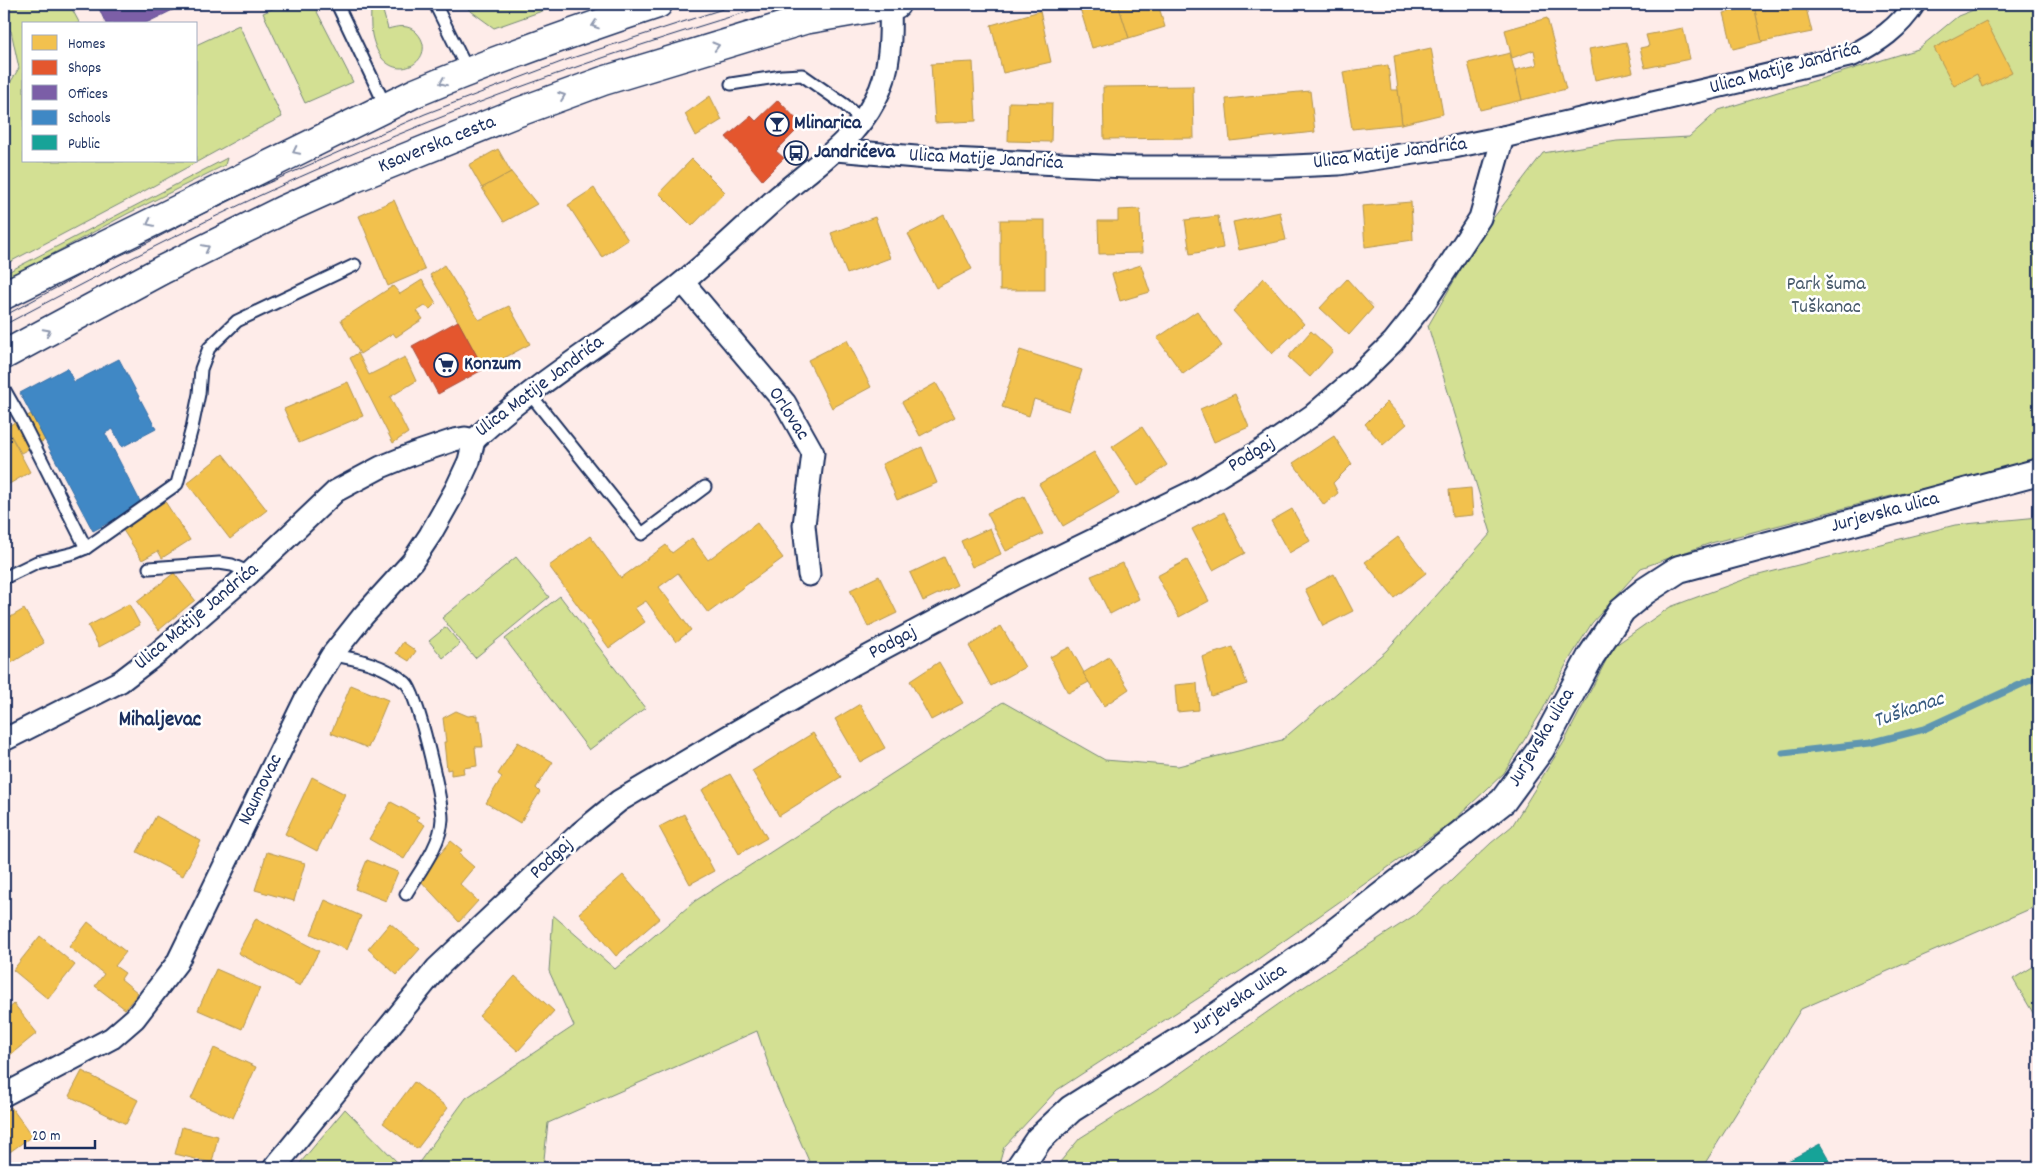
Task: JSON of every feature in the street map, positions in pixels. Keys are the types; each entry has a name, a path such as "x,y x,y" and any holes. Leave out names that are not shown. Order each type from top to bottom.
{"main road":[{"path":"4,295 386,107 468,71 658,4"},
{"name":"Ksaverska cesta","path":"4,355 162,270 274,214 350,180 516,113 630,72 804,20 892,4"}],"street":[{"name":"Ulica Matije Jandrića","path":"4,740 121,681 159,652 250,573 336,491 381,467 413,454 454,440 474,440 494,421 683,282 781,195 836,150 861,120 876,100 886,68 892,4"},
{"name":"Ulica Matije Jandrića","path":"836,150 927,158 1126,167 1269,167 1340,164 1393,157 1503,137 1853,55 1879,41 1899,24 1914,4"},
{"name":"Podgaj","path":"274,1168 437,968 580,833 619,801 726,737 851,666 1015,578 1194,491 1262,450 1320,409 1394,342 1425,302 1480,218 1503,137"},
{"name":"Orlovac","path":"683,282 785,403 813,453 804,525 809,575"},
{"name":"Naumovac","path":"4,1095 112,1038 135,1018 176,963 305,700 332,655 363,616 412,562 430,535 456,489 469,461 474,440"},
{"name":"Jurjevska ulica","path":"1018,1168 1039,1139 1071,1108 1201,1027 1312,950 1504,801 1541,749 1591,656 1622,610 1645,591 1679,569 2039,472"}],"lane":[{"path":"337,4 386,107"},
{"path":"435,4 468,71"},
{"path":"731,84 782,76 802,75 844,105 861,120"},
{"path":"4,578 37,562 74,553 86,548 177,484 192,428 199,394 201,369 209,348 237,321 355,265"},
{"path":"4,389 25,426 86,548"},
{"path":"530,394 642,534 704,487"},
{"path":"149,568 219,563 232,564 250,573"},
{"path":"332,655 365,660 387,671 407,684 416,702 428,746 442,819 436,842 406,894"}],"green space":[{"path":"4,4 81,4 72,9 79,22 22,22 22,162 197,162 4,265 4,93 19,68 11,31 4,25"},
{"path":"284,4 313,4 353,82 305,103 263,13"},
{"path":"371,4 381,4 388,29 407,27 417,33 423,43 422,53 417,61 409,67 399,68 388,64 379,53 371,31"},
{"path":"481,4 562,4 494,28 468,9"},
{"name":"Park šuma Tuškanac","path":"1989,4 2039,4 2039,459 2009,469 1887,497 1711,543 1641,568 1592,623 1504,773 1451,823 1254,962 1057,1090 1004,1147 998,1168 812,1168 774,1081 757,1031 548,1123 543,1168 415,1168 466,1098 574,1026 549,971 553,915 615,969 695,901 1003,702 1105,760 1178,766 1282,740 1386,651 1491,533 1428,326 1481,234 1543,153 1617,141 1689,137 1719,110 1918,49 1958,16"},
{"path":"239,25 282,117 198,161 198,44"},
{"path":"227,158 225,165 127,214 4,280 4,274"},
{"path":"2039,517 2039,905 1801,1009 1702,1168 1055,1168 1080,1138 1158,1089 1293,994 1415,915 1491,843 1512,826 1564,742 1613,647 1670,607 1751,577 1955,525"},
{"path":"516,557 549,597 475,658 442,618"},
{"path":"560,596 645,708 589,750 505,639"},
{"path":"446,627 460,644 443,658 429,641"},
{"path":"2039,963 2039,1023 2013,979"},
{"path":"345,1109 403,1168 296,1168"}],"building: Homes":[{"path":"1118,4 1129,38 1092,48 1079,5"},
{"path":"1118,4 1158,4 1165,27 1129,38"},
{"path":"1765,4 1805,4 1812,32 1762,42 1754,6"},
{"path":"1754,6 1762,42 1733,49 1724,13"},
{"path":"1040,11 1051,62 1003,73 991,25"},
{"path":"1547,18 1566,89 1522,100 1515,70 1537,65 1534,50 1512,58 1505,30"},
{"path":"1986,21 2012,72 1982,87 1977,74 1954,86 1934,48"},
{"path":"1683,28 1690,59 1645,68 1640,48 1649,46 1646,35"},
{"path":"1626,42 1633,72 1595,80 1589,49"},
{"path":"1431,48 1443,114 1402,124 1394,56"},
{"path":"1510,53 1522,100 1480,110 1468,63"},
{"path":"973,62 976,121 935,123 931,64"},
{"path":"1388,65 1391,90 1398,90 1402,124 1352,129 1343,72"},
{"path":"1193,86 1194,138 1104,139 1103,87"},
{"path":"1310,91 1315,132 1230,141 1226,99"},
{"path":"710,96 722,120 696,136 685,114"},
{"path":"1009,102 1052,103 1051,142 1008,141"},
{"path":"498,149 511,172 482,188 469,165"},
{"path":"692,159 725,192 692,226 659,193"},
{"path":"511,172 537,204 504,222 482,188"},
{"path":"594,188 628,240 602,257 568,205"},
{"path":"394,200 425,270 388,286 359,216"},
{"path":"1411,202 1413,240 1365,247 1362,206"},
{"path":"1140,209 1142,253 1099,254 1098,221 1118,221 1118,210"},
{"path":"1280,212 1286,240 1239,250 1233,222"},
{"path":"944,215 972,269 936,288 908,234"},
{"path":"1218,216 1223,248 1190,254 1185,220"},
{"path":"875,217 890,258 847,274 831,233"},
{"path":"1000,220 1045,220 1045,290 1000,290"},
{"path":"444,265 479,320 509,306 530,344 484,369 430,275"},
{"path":"1141,265 1150,292 1120,301 1112,274"},
{"path":"1264,278 1304,324 1272,354 1233,311"},
{"path":"1347,279 1373,308 1349,335 1320,308"},
{"path":"422,280 436,303 430,309 425,306 417,311 423,319 396,337 393,333 360,354 341,320 393,286 400,294"},
{"path":"1197,311 1222,346 1183,374 1157,338"},
{"path":"1311,331 1333,351 1310,377 1288,357"},
{"path":"847,340 871,387 832,408 808,360"},
{"path":"1020,350 1082,370 1069,411 1034,399 1029,416 1002,407"},
{"path":"358,353 369,375 405,357 416,381 390,397 408,433 393,443 350,358"},
{"path":"348,382 363,416 299,443 284,409"},
{"path":"936,383 955,417 920,436 902,402"},
{"path":"1235,394 1249,427 1214,442 1200,409"},
{"path":"1387,402 1407,424 1383,445 1365,424"},
{"path":"31,414 45,440 21,453 6,427"},
{"path":"6,427 30,472 4,487 4,428"},
{"path":"1142,427 1167,465 1138,486 1112,447"},
{"path":"1334,436 1352,464 1333,483 1338,493 1324,505 1293,463"},
{"path":"922,447 937,483 897,500 882,464"},
{"path":"1094,452 1119,494 1063,526 1039,484"},
{"path":"223,454 267,510 230,539 187,483"},
{"path":"1471,488 1473,515 1452,517 1449,490"},
{"path":"1024,496 1043,534 1006,551 987,513"},
{"path":"164,500 190,540 162,558 158,551 142,560 121,527"},
{"path":"1292,509 1310,541 1289,553 1271,521"},
{"path":"1224,512 1245,553 1213,570 1192,529"},
{"path":"757,523 783,558 708,613 678,573 659,587 691,630 676,642 646,601 635,608 645,622 609,648 549,566 590,536 621,578 666,545 672,553 692,538 708,560"},
{"path":"990,528 1001,554 972,567 961,541"},
{"path":"1398,537 1426,573 1394,598 1365,562"},
{"path":"944,557 957,585 923,601 910,573"},
{"path":"1187,560 1209,601 1179,617 1157,576"},
{"path":"1123,563 1139,599 1110,614 1091,576"},
{"path":"174,573 195,600 159,630 137,602"},
{"path":"1334,574 1353,611 1323,626 1305,589"},
{"path":"879,576 897,613 868,627 850,590"},
{"path":"129,604 140,625 99,647 88,626"},
{"path":"24,609 44,643 8,665 4,657 4,621"},
{"path":"1001,626 1025,667 991,686 969,646"},
{"path":"403,642 416,651 409,661 396,653"},
{"path":"1070,647 1089,682 1068,693 1050,657"},
{"path":"1233,647 1247,684 1211,696 1202,657"},
{"path":"1109,657 1129,689 1104,706 1083,673"},
{"path":"939,662 963,703 931,720 910,681"},
{"path":"1197,683 1199,710 1177,712 1175,685"},
{"path":"351,685 388,700 368,748 331,733"},
{"path":"860,704 885,748 860,762 835,719"},
{"path":"456,711 468,716 477,715 477,721 480,720 483,747 475,747 477,766 463,768 464,773 451,775 451,769 447,770 443,718"},
{"path":"813,733 841,777 779,816 752,771"},
{"path":"518,742 553,762 536,788 540,792 520,823 486,803 502,777 498,774"},
{"path":"730,774 767,838 739,854 702,790"},
{"path":"312,777 345,794 317,851 285,834"},
{"path":"391,802 419,817 417,820 425,825 404,859 369,839"},
{"path":"684,814 714,871 690,884 659,827"},
{"path":"156,816 201,841 183,876 137,852"},
{"path":"451,841 462,850 459,854 474,867 460,884 478,901 459,922 419,879"},
{"path":"267,852 305,863 294,901 255,890"},
{"path":"367,860 398,872 386,901 355,889"},
{"path":"623,875 660,918 616,956 579,913"},
{"path":"325,900 361,916 347,950 311,934"},
{"path":"256,918 319,951 300,986 238,953"},
{"path":"88,922 126,952 115,966 125,973 121,979 138,993 125,1009 95,986 104,974 69,947"},
{"path":"390,923 420,949 397,975 368,949"},
{"path":"40,936 75,965 48,999 13,970"},
{"path":"216,969 260,988 242,1029 198,1010"},
{"path":"515,976 554,1011 518,1051 479,1016"},
{"path":"14,1004 37,1033 4,1060 4,1013"},
{"path":"214,1048 256,1067 233,1118 191,1099"},
{"path":"82,1071 138,1100 126,1124 69,1096"},
{"path":"414,1082 448,1108 417,1149 383,1123"},
{"path":"11,1107 32,1136 7,1154 4,1150 4,1112"},
{"path":"182,1127 218,1136 212,1163 175,1154"}],"building: Shops":[{"path":"778,100 802,125 776,151 784,158 762,180 726,137 751,116 756,121"},
{"path":"458,321 484,369 438,394 412,346"}],"building: Offices":[{"path":"97,4 185,4 148,22 105,22"}],"building: Schools":[{"path":"119,359 156,429 122,447 113,429 105,433 142,505 93,531 20,393 67,368 74,382"}],"building: Public":[{"path":"1820,1144 1834,1168 1792,1168 1788,1161"}],"waterway":[{"name":"Tuškanac","path":"1783,753 1870,743 1924,729 2039,676"}],"tram line":[{"path":"4,316 91,269 147,243 225,202 425,114 569,59 738,4"},
{"path":"4,325 129,259 214,217 300,177 396,136 556,74 773,4"}],"place":[{"name":"Mlinarica","path":"777,124"},
{"name":"Jandrićeva","path":"796,153"},
{"name":"Konzum","path":"446,365"}],"district":[{"name":"Mihaljevac","path":"160,721"}]}
